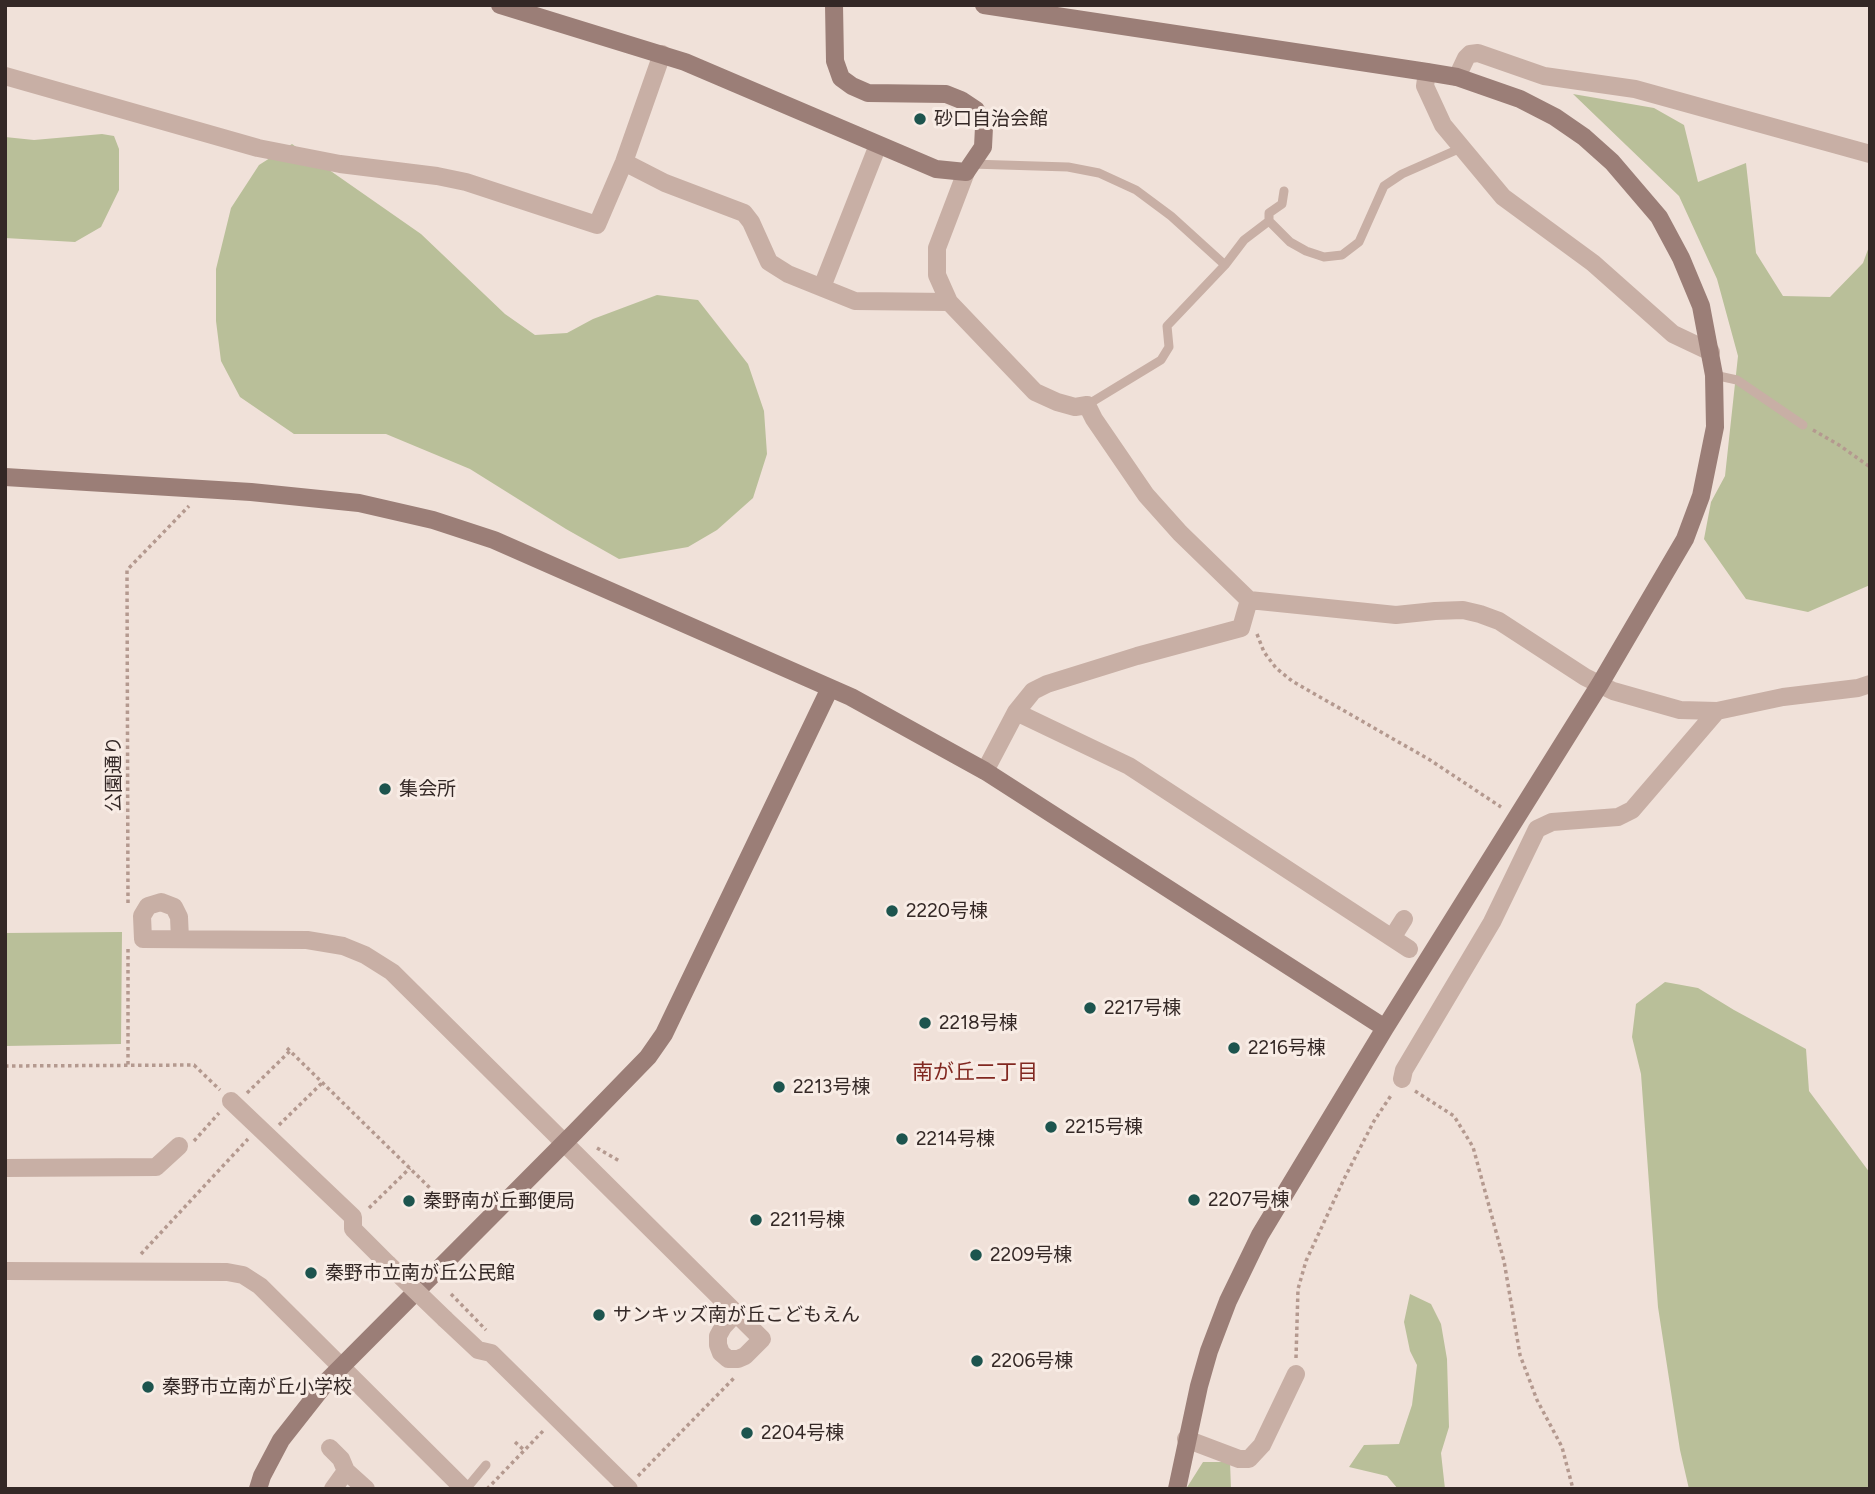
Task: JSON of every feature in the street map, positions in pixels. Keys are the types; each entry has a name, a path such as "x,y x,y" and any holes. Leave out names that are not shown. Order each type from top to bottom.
{"street":[{"path":"500,5 685,62 936,169 968,168"},
{"path":"834,5 835,61 841,78 868,93 946,94 976,110 984,127 983,147 968,168 937,248 937,275 949,302 1035,392 1075,407 1087,405 1146,495 1247,607 1396,615 1463,610 1480,614 1499,621 1613,691 1680,710 1717,711 1783,697 1858,688 1870,684"},
{"path":"984,5 1457,77 1520,99 1555,117 1584,137 1612,162 1659,217 1681,258 1701,306 1714,375 1715,427 1702,496 1685,539 1600,684 1385,1028 1260,1235 1241,1272 1209,1351 1186,1439 1177,1489"},
{"path":"1457,77 1466,58 1478,53 1544,76 1635,89 1870,154"},
{"path":"5,76 258,148 340,164 466,182 597,225 624,162 662,54"},
{"path":"1427,72 1427,93 1443,125 1503,197 1593,263 1674,334 1711,352"},
{"path":"822,288 878,145"},
{"path":"624,162 665,183 744,214 751,222 769,262 788,274 855,301 949,302"},
{"path":"5,477 359,503 433,520 494,540 863,704 985,771 1385,1028"},
{"path":"985,771 1016,712 1032,691 1136,656 1241,628 1247,607"},
{"path":"258,1489 281,1440 341,1367 648,1057 664,1034 830,688"},
{"path":"1402,1079 1404,1070 1492,922 1537,828 1552,822 1618,817 1632,810 1717,711"},
{"path":"1016,712 1129,766 1409,949"},
{"path":"1518,817 1537,828"},
{"path":"1392,938 1404,919"},
{"path":"180,939 307,940 343,946 392,972 735,1314"},
{"path":"233,1103 353,1217 354,1229 387,1264 478,1350 492,1345 557,1418 628,1488"},
{"path":"5,1168 156,1167 179,1146"},
{"path":"5,1271 227,1272 243,1275 260,1286 465,1489"},
{"path":"1186,1439 1239,1459 1249,1459 1262,1445 1296,1374"},
{"path":"330,1448 341,1459 346,1471 366,1489"},
{"path":"333,1489 346,1471"}],"lane":[{"path":"1284,191 1282,204 1269,214 1269,220 1290,242 1306,251 1324,257 1342,255 1359,242 1384,186 1402,174 1461,148"},
{"path":"968,168 1068,167 1099,173 1136,190 1171,216 1225,265"},
{"path":"1087,405 1161,360 1169,347 1167,326 1225,265 1244,240 1269,220"},
{"path":"1714,375 1737,380 1803,425"},
{"path":"465,1489 486,1465"}],"path":[{"path":"1803,425 1839,445 1870,467"},
{"name":"公園通り","path":"128,908 127,570 189,506"},
{"path":"1247,607 1270,660 1292,681 1430,760 1518,817"},
{"path":"128,948 128,1066"},
{"path":"179,1146 192,1143 289,1049 435,1192"},
{"path":"5,1066 194,1065 233,1103"},
{"path":"1296,1374 1297,1300 1306,1261 1374,1121 1402,1079 1454,1116 1473,1147 1504,1261 1520,1354 1537,1400 1562,1447 1573,1489"},
{"path":"135,1261 263,1132 323,1082"},
{"path":"586,1142 621,1162"},
{"path":"369,1208 410,1168"},
{"path":"451,1294 492,1345"},
{"path":"628,1488 737,1376"},
{"path":"487,1489 557,1418"},
{"path":"515,1442 525,1451"}],"green space":[{"path":"1573,94 1654,108 1684,125 1698,182 1746,163 1756,253 1783,296 1830,297 1863,263 1870,244 1870,585 1808,612 1746,599 1704,539 1711,502 1725,476 1738,356 1717,279 1679,196"},
{"path":"102,134 114,136 119,149 119,190 101,227 75,242 5,238 5,137 34,140"},
{"path":"292,144 421,234 505,314 535,335 567,333 593,319 657,295 698,300 748,364 764,411 767,454 753,498 717,530 688,547 619,559 470,469 386,434 294,434 240,397 221,361 216,321 216,269 231,208 259,165"},
{"path":"122,932 121,1044 5,1046 5,933"},
{"path":"1665,982 1698,988 1806,1049 1809,1091 1870,1173 1870,1489 1689,1489 1680,1450 1658,1307 1641,1074 1632,1037 1636,1004"},
{"path":"1410,1294 1431,1304 1441,1324 1447,1359 1449,1427 1441,1453 1445,1489 1398,1489 1387,1476 1349,1467 1364,1445 1399,1444 1412,1405 1417,1365 1410,1351 1404,1322"},
{"path":"1203,1462 1230,1462 1231,1489 1186,1489"}],"place":[{"name":"砂口自治会館","path":"920,119"},
{"name":"集会所","path":"385,789"},
{"name":"2220号棟","path":"892,911"},
{"name":"2217号棟","path":"1090,1008"},
{"name":"2218号棟","path":"925,1023"},
{"name":"2216号棟","path":"1234,1048"},
{"name":"2213号棟","path":"779,1087"},
{"name":"2215号棟","path":"1051,1127"},
{"name":"2214号棟","path":"902,1139"},
{"name":"2207号棟","path":"1194,1200"},
{"name":"秦野南が丘郵便局","path":"409,1201"},
{"name":"2211号棟","path":"756,1220"},
{"name":"2209号棟","path":"976,1255"},
{"name":"秦野市立南が丘公民館","path":"311,1273"},
{"name":"サンキッズ南が丘こどもえん","path":"599,1315"},
{"name":"2206号棟","path":"977,1361"},
{"name":"秦野市立南が丘小学校","path":"148,1387"},
{"name":"2204号棟","path":"747,1433"}],"district":[{"name":"南が丘二丁目","path":"975,1073"}]}
